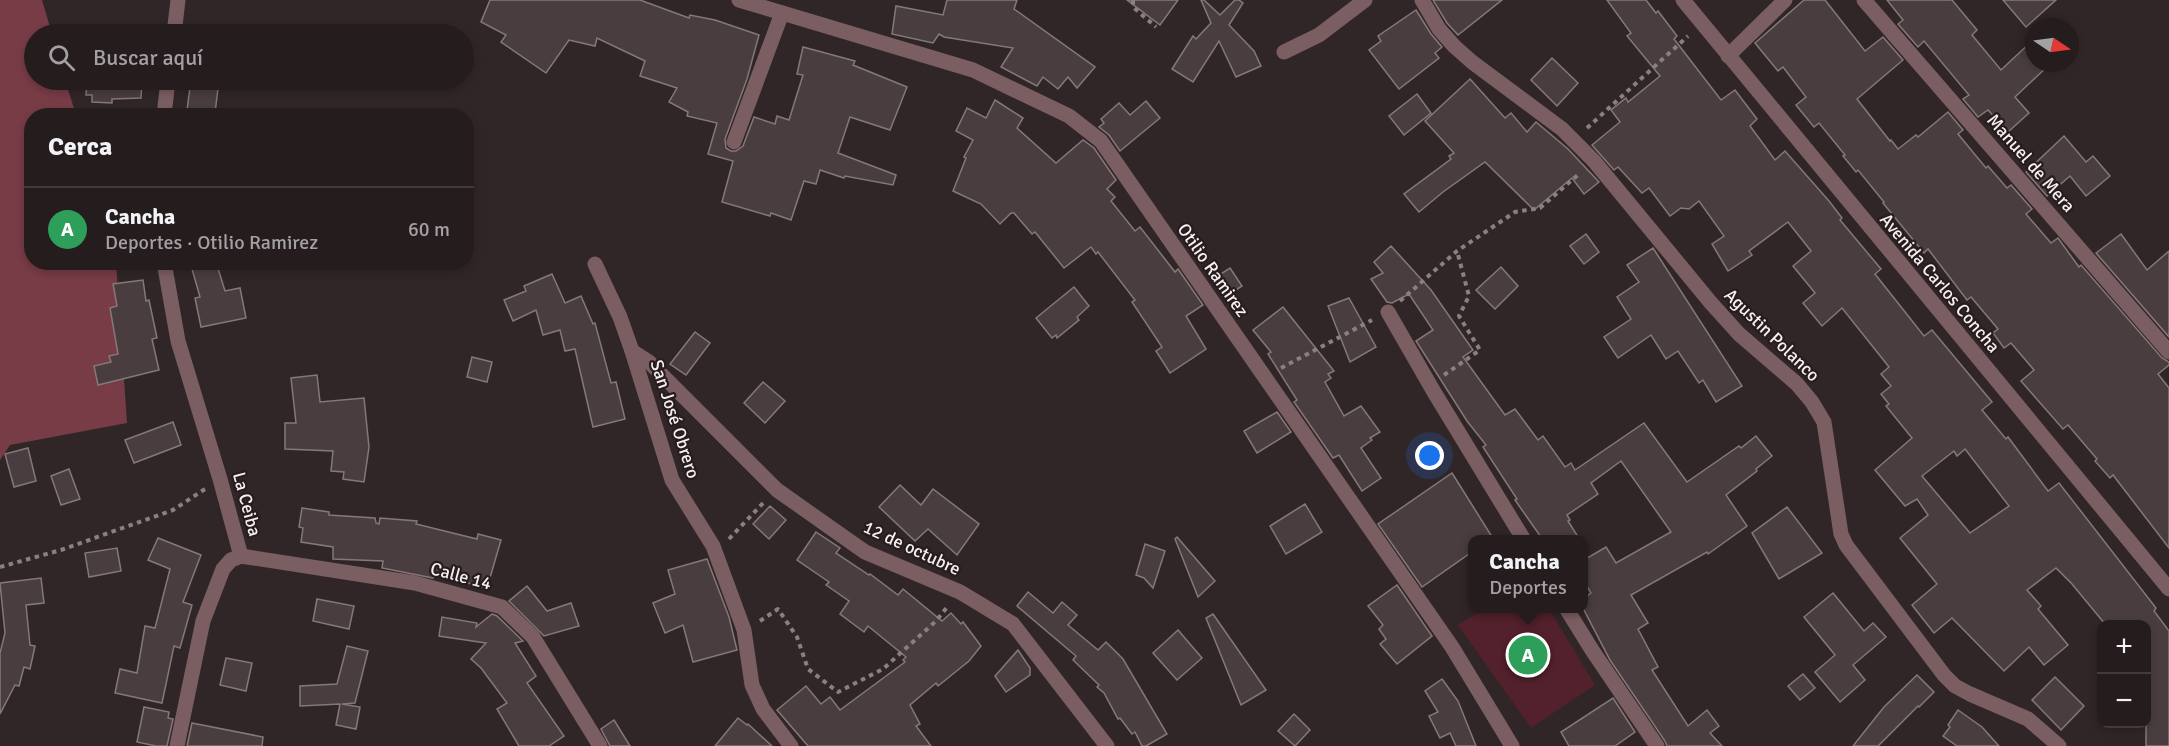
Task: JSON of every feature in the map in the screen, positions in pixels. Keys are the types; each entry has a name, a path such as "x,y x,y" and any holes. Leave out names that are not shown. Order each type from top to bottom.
{"street":[{"path":"175,24 178,0"},
{"name":"Otilio Ramirez","path":"739,0 974,70 1069,116 1101,141 1452,647 1512,746"},
{"path":"1284,52 1319,35 1365,0"},
{"name":"Agustin Polanco","path":"1422,0 1439,29 1463,54 1574,140 1711,303 1740,334 1797,384 1812,402 1824,422 1842,534 1846,545 1944,675 1955,686 1970,694 2028,719 2059,746"},
{"name":"Avenida Carlos Concha","path":"1683,0 2169,589"},
{"path":"1728,56 1785,0"},
{"name":"Manuel de Mera","path":"1864,0 2169,352"},
{"path":"734,142 782,13"},
{"path":"165,108 167,90"},
{"name":"San José Obrero","path":"595,264 620,317 672,480 713,546 744,630 752,686 763,709 791,746"},
{"name":"La Ceiba","path":"165,270 178,341 241,556 231,560 223,569 203,621 177,746"},
{"path":"1388,312 1521,535"},
{"name":"12 de octubre","path":"632,351 649,362 777,490 865,552 960,592 1013,624 1107,746"},
{"name":"Calle 14","path":"241,556 415,583 502,607 533,637 600,746"},
{"path":"1569,613 1657,746"}],"path":[{"path":"1133,0 1133,7 1156,27"},
{"path":"1574,140 1702,24"},
{"path":"1264,378 1388,312 1457,251 1515,212 1540,208 1594,161"},
{"path":"1434,392 1436,381 1480,350 1459,316 1469,296 1457,251"},
{"path":"0,567 61,550 173,510 220,479"},
{"path":"713,546 729,539 777,490"},
{"path":"744,630 778,609 797,637 808,669 838,692 883,669 936,621 960,592"}],"shaded area":[{"path":"0,0 42,0 49,24 24,24 24,90 68,90 74,108 24,108 24,270 116,270 127,423 10,445 0,460"},
{"path":"1478,613 1551,613 1595,685 1531,728 1458,625"}],"building":[{"path":"490,0 640,0 689,18 690,15 715,20 759,35 747,79 725,139 726,148 731,151 736,151 743,146 754,117 775,124 777,116 789,120 803,75 797,74 803,47 855,61 853,65 907,87 890,130 850,117 838,153 896,175 893,185 845,176 844,178 820,170 816,184 804,181 791,220 722,202 733,161 708,154 717,123 687,116 688,112 669,102 677,88 640,76 645,61 597,38 595,46 569,40 546,73 501,42 506,35 481,22"},
{"path":"947,0 1017,0 1014,9 1095,67 1077,88 1068,77 1058,89 1043,77 1037,86 1001,67 1013,48 944,37 939,34 933,43 892,34 896,6 943,15"},
{"path":"1127,0 1178,0 1160,25"},
{"path":"1201,0 1204,0 1220,15 1235,0 1243,3 1229,25 1254,51 1261,66 1236,77 1219,41 1193,82 1172,69 1193,36 1196,39 1211,23"},
{"path":"1433,0 1502,0 1458,35 1447,23"},
{"path":"1607,0 1646,0 1656,13 1658,11 1677,36 1674,39 1721,100 1735,90 1757,119 1750,126 1775,160 1785,151 1829,201 1842,218 1840,220 1881,269 1875,274 1924,336 1932,330 1992,402 1982,410 2006,439 2008,437 2048,491 2059,483 2156,608 2154,611 2169,631 2169,746 2146,746 2146,728 2151,728 2151,620 2102,620 2056,568 2027,590 2041,606 2038,609 2068,645 2044,665 2029,647 2004,671 1952,618 1934,633 1912,605 1937,584 1900,538 1928,515 1917,499 1905,506 1875,470 1912,438 1886,406 1889,404 1881,394 1891,386 1881,374 1889,367 1842,308 1822,326 1803,303 1815,293 1793,266 1811,251 1788,222 1749,251 1752,255 1728,271 1712,244 1724,236 1699,201 1689,209 1681,208 1670,216 1649,188 1642,193 1618,167 1614,170 1592,145 1620,122 1611,110 1626,98 1628,102 1660,76 1627,36 1631,33","holes":["1965,449 2009,506 1970,533 1922,476 1954,451 1957,456"]},
{"path":"1804,0 1825,0 1865,51 1883,37 1903,60 1857,99 1898,149 1916,135 1918,137 1948,112 1963,130 1958,134 1986,168 1988,166 2007,188 2011,185 2032,209 2026,214 2051,243 2058,238 2079,267 2081,265 2162,358 2169,362 2169,365 2158,374 2169,388 2169,548 2113,475 2110,478 2068,425 2063,429 2021,381 2034,370 2011,343 2004,348 1993,333 1998,329 1971,297 1967,300 1928,249 1924,253 1858,170 1856,172 1843,156 1845,155 1819,123 1814,127 1796,105 1806,97 1783,67 1778,71 1755,43"},
{"path":"1887,0 1952,0 1977,30 1972,35 2001,70 2025,47 2025,72 2041,72 2015,97 2029,113 2008,132 1988,110 1978,117 1963,99 1969,95 1924,41 1918,47 1898,24 1903,20"},
{"path":"2003,0 2056,0 2036,18 2025,18 2025,26"},
{"path":"1416,10 1442,47 1435,53 1439,58 1399,89 1369,50 1381,41 1378,36"},
{"path":"1552,58 1578,83 1557,106 1531,80"},
{"path":"1470,79 1505,118 1511,113 1527,132 1536,122 1568,149 1599,182 1584,194 1572,178 1534,210 1485,162 1419,212 1404,194 1451,159 1449,156 1454,153 1425,121"},
{"path":"86,90 141,90 141,98 112,99 112,103 92,102 92,95 86,95"},
{"path":"190,90 218,90 216,108 187,108"},
{"path":"1417,94 1431,113 1404,135 1389,116"},
{"path":"995,100 1023,118 1017,128 1056,163 1083,140 1094,148 1116,180 1107,189 1115,197 1111,201 1135,231 1140,227 1175,272 1178,269 1203,305 1186,316 1206,349 1170,373 1156,351 1162,347 1132,302 1135,300 1098,252 1096,254 1091,247 1064,268 1035,232 1032,234 1014,213 1011,213 1000,224 981,204 953,191 966,158 964,157 973,140 956,131 967,108 986,118"},
{"path":"1146,101 1160,118 1120,151 1109,135 1099,127 1104,123 1101,119 1119,103 1130,115"},
{"path":"2064,136 2086,162 2093,156 2110,176 2086,196 2070,176 2047,196 2026,172"},
{"path":"1586,234 1599,252 1584,264 1570,246"},
{"path":"2121,234 2147,270 2169,251 2169,337 2096,253"},
{"path":"1391,246 1431,290 1473,350 1463,357 1505,415 1515,409 1538,440 1543,436 1565,467 1571,463 1575,470 1644,423 1687,482 1756,436 1772,456 1726,495 1747,526 1708,554 1707,552 1631,595 1648,623 1638,629 1658,667 1652,670 1688,726 1707,710 1719,726 1710,733 1722,746 1667,746 1610,660 1586,613 1588,613 1588,595 1591,593 1588,588 1588,558 1606,547 1616,563 1671,532 1621,461 1591,483 1598,494 1567,515 1577,535 1540,535 1483,447 1486,445 1467,421 1416,341 1433,330 1409,294 1392,303 1387,302 1371,279 1383,273 1374,262"},
{"path":"1653,248 1742,386 1716,402 1703,380 1699,383 1678,351 1666,359 1651,335 1618,358 1604,337 1631,319 1617,297 1639,282 1627,265"},
{"path":"1501,267 1518,286 1495,309 1476,290"},
{"path":"1230,268 1242,286 1225,297 1213,279"},
{"path":"192,270 218,270 225,291 240,288 246,318 201,327 195,298 200,297"},
{"path":"552,274 565,303 581,296 593,324 595,323 611,383 616,382 625,419 593,427 575,349 565,351 560,330 543,335 536,310 513,321 504,300 526,291 524,286"},
{"path":"143,280 146,301 149,300 157,338 152,339 159,370 98,385 94,366 111,362 109,356 118,354 110,308 117,306 113,284"},
{"path":"1074,287 1089,306 1077,317 1079,320 1057,338 1056,335 1052,338 1036,318"},
{"path":"1349,298 1376,347 1350,362 1328,306"},
{"path":"1283,307 1334,371 1328,374 1331,378 1325,382 1344,416 1361,406 1380,432 1370,438 1372,440 1361,448 1381,478 1362,491 1339,455 1333,458 1294,402 1297,400 1268,354 1271,352 1253,330"},
{"path":"695,332 710,343 686,375 670,364"},
{"path":"472,357 492,362 487,382 467,377"},
{"path":"317,375 320,402 364,398 369,447 364,482 343,479 344,472 331,471 333,451 285,449 285,423 296,423 291,378"},
{"path":"763,382 785,401 765,423 744,403"},
{"path":"1277,412 1291,432 1257,453 1244,431"},
{"path":"173,422 181,445 134,463 125,440"},
{"path":"28,448 36,481 14,487 5,454"},
{"path":"69,469 80,499 61,505 51,476"},
{"path":"1452,473 1491,535 1468,535 1468,555 1422,587 1378,524"},
{"path":"900,485 921,505 933,489 979,524 957,555 928,529 915,541 879,507"},
{"path":"1305,504 1322,532 1286,554 1270,526"},
{"path":"770,506 786,520 769,539 753,524"},
{"path":"1787,507 1822,553 1779,579 1752,533"},
{"path":"302,508 329,512 329,515 375,518 376,523 379,524 380,518 417,521 416,524 477,539 478,534 501,540 487,588 433,574 433,578 382,568 383,561 333,559 333,547 301,542 303,528 299,527"},
{"path":"816,532 840,548 836,553 898,595 903,589 942,621 951,613 961,624 963,622 981,646 969,661 938,686 936,683 910,705 920,724 916,726 931,746 808,746 777,710 806,686 821,704 830,697 840,710 905,662 903,660 906,657 868,626 864,632 840,614 849,601 826,585 829,582 797,560"},
{"path":"1177,537 1215,581 1198,597 1175,539"},
{"path":"158,538 201,555 183,602 192,605 180,648 174,646 162,703 115,693 120,669 137,673 145,626 155,628 170,569 148,560"},
{"path":"1145,544 1165,551 1153,588 1144,578 1136,575"},
{"path":"117,548 121,571 89,577 85,553"},
{"path":"707,559 729,617 737,650 693,662 683,625 665,633 653,603 675,594 668,570"},
{"path":"41,578 44,603 26,605 30,645 35,646 30,669 24,667 19,686 15,685 0,714 0,653 5,633 0,583"},
{"path":"1397,585 1432,636 1397,664 1380,644 1386,639 1379,629 1383,625 1368,606"},
{"path":"527,586 547,611 571,603 579,626 544,636 509,601"},
{"path":"1028,592 1053,613 1062,602 1077,615 1068,625 1098,650 1106,642 1123,659 1167,734 1142,746 1135,732 1132,734 1120,718 1118,719 1104,693 1097,687 1099,685 1073,660 1076,656 1017,606"},
{"path":"1833,593 1864,631 1873,623 1886,637 1853,665 1865,680 1840,702 1815,672 1835,655 1804,617"},
{"path":"317,599 354,606 349,629 313,621"},
{"path":"492,614 523,641 515,643 536,676 527,683 564,736 549,746 519,746 497,709 507,703 481,668 471,659 486,643 439,636 442,617 477,623 476,627"},
{"path":"1213,614 1266,690 1241,705 1206,618"},
{"path":"1178,630 1202,658 1177,680 1153,653"},
{"path":"347,646 368,651 355,703 342,704 360,707 356,729 336,725 340,704 300,706 300,686 337,684"},
{"path":"1018,650 1030,668 1030,675 1006,692 995,676"},
{"path":"226,658 252,663 246,691 220,685"},
{"path":"1803,674 1815,688 1800,700 1788,686"},
{"path":"1917,675 1934,692 1878,746 1853,746 1884,707"},
{"path":"2055,677 2084,706 2061,730 2032,700"},
{"path":"1442,679 1458,701 1476,746 1456,746 1450,733 1440,738 1429,716 1438,712 1425,691"},
{"path":"1613,698 1635,732 1615,746 1569,746 1561,732"},
{"path":"144,707 169,712 168,718 173,719 167,746 137,742"},
{"path":"1958,710 1982,727 1999,746 1957,746 1943,736"},
{"path":"1294,714 1310,730 1295,746 1278,731"},
{"path":"738,718 748,724 772,746 715,746"},
{"path":"614,720 630,746 610,746 601,729"},
{"path":"192,723 263,737 262,746 187,746"}],"place":[{"name":"Cancha","path":"1528,655"}]}
